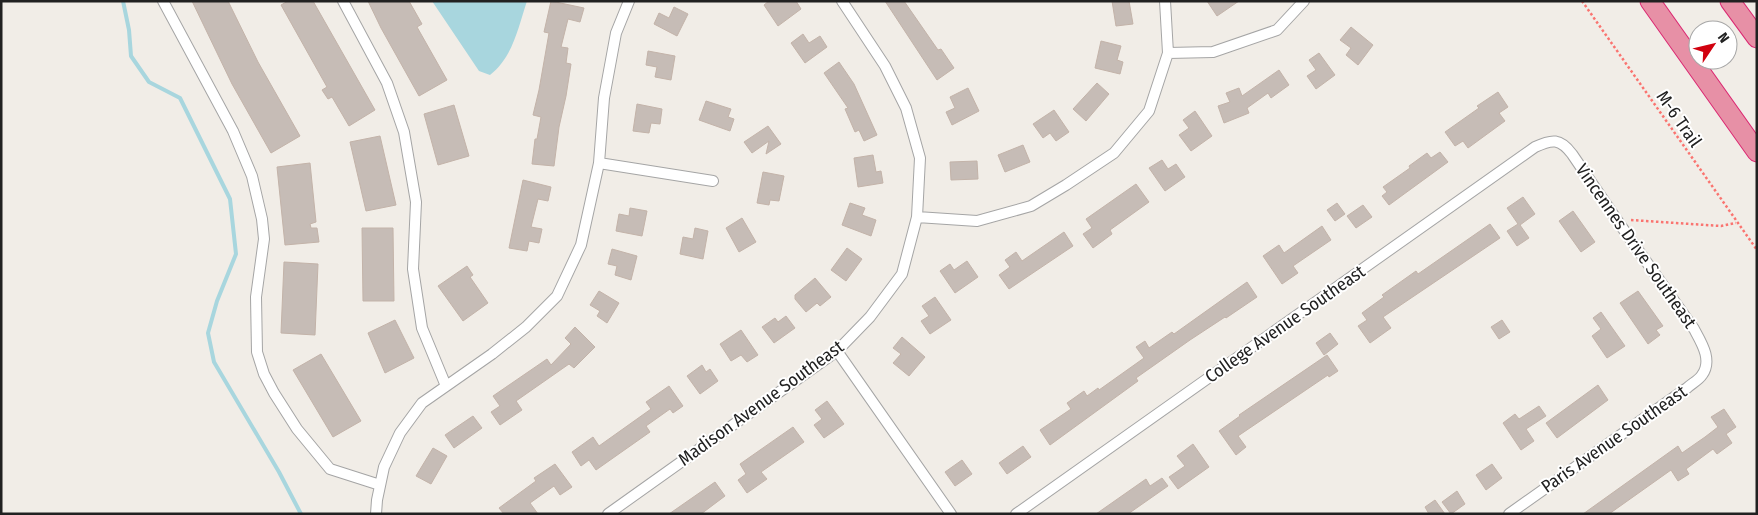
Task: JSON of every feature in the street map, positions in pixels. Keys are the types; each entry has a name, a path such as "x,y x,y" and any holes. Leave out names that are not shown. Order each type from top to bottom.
{"highway":[{"path":"1650,1 1757,152"},
{"path":"1730,1 1757,38"}],"street":[{"path":"163,1 233,131 252,176 262,219 264,238 256,297 257,352 264,374 297,429 330,470 380,486"},
{"path":"343,1 387,84 404,132 416,202 413,269 422,328 446,386"},
{"path":"376,514 384,468 400,432 422,403 526,327 557,296 581,245 600,163 604,98 614,42 629,1"},
{"name":"Madison Avenue Southeast","path":"608,514 837,351 870,317 902,274 917,218 920,158 906,108 885,66 842,1"},
{"path":"917,218 977,221 1031,206 1114,153 1149,111 1168,53 1165,1"},
{"path":"1168,53 1213,52 1277,30 1304,1"},
{"name":"Vincennes Drive Southeast","path":"1556,141 1566,146 1572,154 1694,329 1707,357"},
{"name":"College Avenue Southeast","path":"1016,514 1535,147 1546,142 1556,141"},
{"path":"600,163 714,181"},
{"path":"837,351 951,514"},
{"name":"Paris Avenue Southeast","path":"1509,514 1686,388 1702,375 1707,357"}],"path":[{"name":"M-6 Trail","path":"1582,1 1736,223 1757,250"},
{"path":"1619,224 1626,220 1721,226 1736,223"}],"water":[{"path":"432,1 527,1 509,51 498,68 490,75 479,71"}],"building":[{"path":"192,1 228,1 258,62 300,136 271,153 232,84"},
{"path":"288,1 313,1 375,110 349,126 332,97 328,99 322,90 327,87 281,5"},
{"path":"368,1 409,1 422,24 417,27 447,80 419,96"},
{"path":"551,1 584,8 580,22 568,19 561,47 568,48 566,63 571,64 554,166 532,164 535,139 537,139 541,117 533,115 549,33 544,32"},
{"path":"769,1 796,1 801,9 778,26 764,5"},
{"path":"885,1 904,1 938,50 941,49 954,68 937,80"},
{"path":"1112,1 1129,1 1133,24 1116,26"},
{"path":"1207,1 1239,1 1217,16"},
{"path":"674,7 688,14 677,36 654,24 659,13 669,18"},
{"path":"1351,27 1373,45 1358,65 1346,55 1351,48 1340,40"},
{"path":"803,34 809,43 820,36 827,47 805,63 791,43"},
{"path":"1101,41 1121,46 1117,60 1123,62 1120,74 1095,68"},
{"path":"648,51 675,56 671,80 655,77 657,67 646,65"},
{"path":"1319,53 1335,75 1316,89 1307,76 1316,70 1309,60"},
{"path":"839,62 854,84 877,135 864,141 859,130 855,132 845,109 848,108 824,73"},
{"path":"1279,70 1289,85 1271,98 1268,93 1247,108 1249,113 1224,123 1218,106 1230,102 1226,93 1239,88 1242,96"},
{"path":"1097,83 1109,94 1086,121 1073,109"},
{"path":"968,88 979,111 952,125 946,112 955,108 950,97"},
{"path":"1498,92 1508,107 1499,113 1505,121 1468,148 1463,141 1455,146 1445,132"},
{"path":"706,101 731,109 728,117 734,119 730,131 699,120"},
{"path":"637,104 662,109 660,124 651,123 649,133 633,131"},
{"path":"454,105 469,156 438,165 424,114"},
{"path":"1054,110 1069,132 1056,141 1050,133 1043,138 1033,124"},
{"path":"1195,111 1212,136 1191,151 1179,135 1189,128 1183,120"},
{"path":"768,126 781,144 766,154 769,141 752,153 744,142"},
{"path":"380,136 396,205 366,211 350,142"},
{"path":"1023,145 1030,162 1005,172 998,155"},
{"path":"1440,152 1448,162 1389,205 1382,196 1387,192 1383,187 1427,153 1431,158"},
{"path":"873,155 876,172 881,171 883,183 858,187 854,158"},
{"path":"1162,160 1168,169 1176,164 1185,177 1165,191 1149,168"},
{"path":"977,161 978,179 951,180 950,162"},
{"path":"310,163 316,222 310,224 311,228 317,228 319,242 285,245 277,167"},
{"path":"763,172 784,176 779,201 770,200 769,205 757,203"},
{"path":"523,180 551,187 548,201 538,199 531,227 542,229 539,243 529,241 527,251 509,248"},
{"path":"1136,184 1149,202 1110,230 1112,234 1093,248 1083,234 1092,228 1086,219"},
{"path":"1523,197 1535,214 1520,225 1529,238 1517,246 1507,231 1518,224 1507,208"},
{"path":"850,203 865,208 862,215 876,220 871,236 842,225"},
{"path":"1337,203 1345,214 1335,221 1327,210"},
{"path":"1363,205 1372,217 1356,228 1347,216"},
{"path":"630,208 647,211 642,236 616,231 619,214 629,216"},
{"path":"1573,211 1595,242 1581,252 1559,221"},
{"path":"742,218 756,242 739,252 726,228"},
{"path":"1490,224 1500,238 1383,317 1391,328 1370,343 1358,326 1367,320 1362,313 1384,297 1382,295 1416,271 1418,274"},
{"path":"1322,226 1331,240 1293,266 1298,273 1282,284 1263,256 1279,245 1284,253"},
{"path":"362,228 393,228 394,301 363,301"},
{"path":"695,228 708,231 703,259 680,254 683,237 693,239"},
{"path":"1064,232 1073,246 1009,289 999,275 1010,267 1005,260 1016,252 1022,261"},
{"path":"847,248 862,259 846,281 831,270"},
{"path":"612,249 637,256 631,280 615,275 617,266 608,264"},
{"path":"967,261 978,277 955,293 940,271 950,264 954,270"},
{"path":"284,262 318,264 315,335 281,333"},
{"path":"467,266 473,275 470,277 488,303 463,321 438,286"},
{"path":"815,278 831,297 820,306 817,303 806,312 795,299 795,295"},
{"path":"1247,282 1257,297 1190,340 1136,378 1138,381 1050,445 1040,430 1071,409 1067,403 1084,391 1087,396 1098,388 1099,390 1144,358 1136,347 1145,341 1149,348 1172,332 1174,334"},
{"path":"599,291 619,303 607,323 597,316 600,311 590,305"},
{"path":"1638,291 1663,326 1656,330 1660,335 1648,344 1620,303"},
{"path":"935,297 951,320 930,334 921,321 929,316 922,306"},
{"path":"1601,312 1625,346 1607,358 1592,336 1601,329 1593,318"},
{"path":"786,316 795,328 774,343 762,327 775,318 778,322"},
{"path":"395,320 414,358 385,373 368,333"},
{"path":"1502,320 1510,332 1499,339 1491,327"},
{"path":"575,327 595,347 574,368 569,364 516,401 522,410 500,425 491,412 500,406 493,396 547,359 551,365 571,344 565,338"},
{"path":"741,330 758,355 747,362 741,355 731,361 720,344"},
{"path":"1330,333 1338,344 1324,355 1316,343"},
{"path":"902,337 925,357 909,376 893,363 901,354 893,348"},
{"path":"321,354 361,421 333,437 293,370"},
{"path":"1327,355 1338,371 1329,377 1328,375 1238,436 1246,447 1236,455 1219,431 1239,415"},
{"path":"702,365 706,372 710,369 718,381 700,394 687,376"},
{"path":"1598,385 1608,400 1557,438 1546,423"},
{"path":"669,386 683,406 673,413 670,409 646,426 650,432 596,470 589,460 581,466 572,452 593,437 599,446 651,409 646,402"},
{"path":"827,401 844,424 824,438 814,425 822,419 815,410"},
{"path":"1539,406 1546,416 1526,429 1534,441 1521,450 1503,423 1515,414 1519,419"},
{"path":"1724,409 1736,427 1726,434 1732,443 1717,454 1713,449 1686,469 1689,474 1678,481 1671,470 1609,514 1583,514 1678,446 1682,453 1705,437 1718,427 1711,417"},
{"path":"473,416 482,428 454,448 445,435"},
{"path":"793,427 804,442 761,472 767,479 747,493 738,480 746,474 740,464"},
{"path":"1193,444 1209,467 1178,489 1169,477 1185,466 1177,456"},
{"path":"1023,446 1031,457 1007,474 999,463"},
{"path":"433,448 447,456 431,484 416,476"},
{"path":"962,460 972,474 955,486 945,472"},
{"path":"555,464 572,487 560,495 554,486 530,503 538,514 504,514 499,508 536,481 534,478"},
{"path":"1492,464 1502,478 1486,490 1476,475"},
{"path":"1162,478 1168,486 1128,514 1096,514 1146,479 1150,486"},
{"path":"715,482 725,496 701,514 669,514"},
{"path":"1457,491 1465,504 1451,514 1442,502"},
{"path":"1435,500 1445,514 1429,514 1425,507"}],"waterway":[{"path":"123,1 129,30 131,56 149,82 180,98 230,199 236,254 217,301 208,333 214,362 279,472 301,514"}]}
